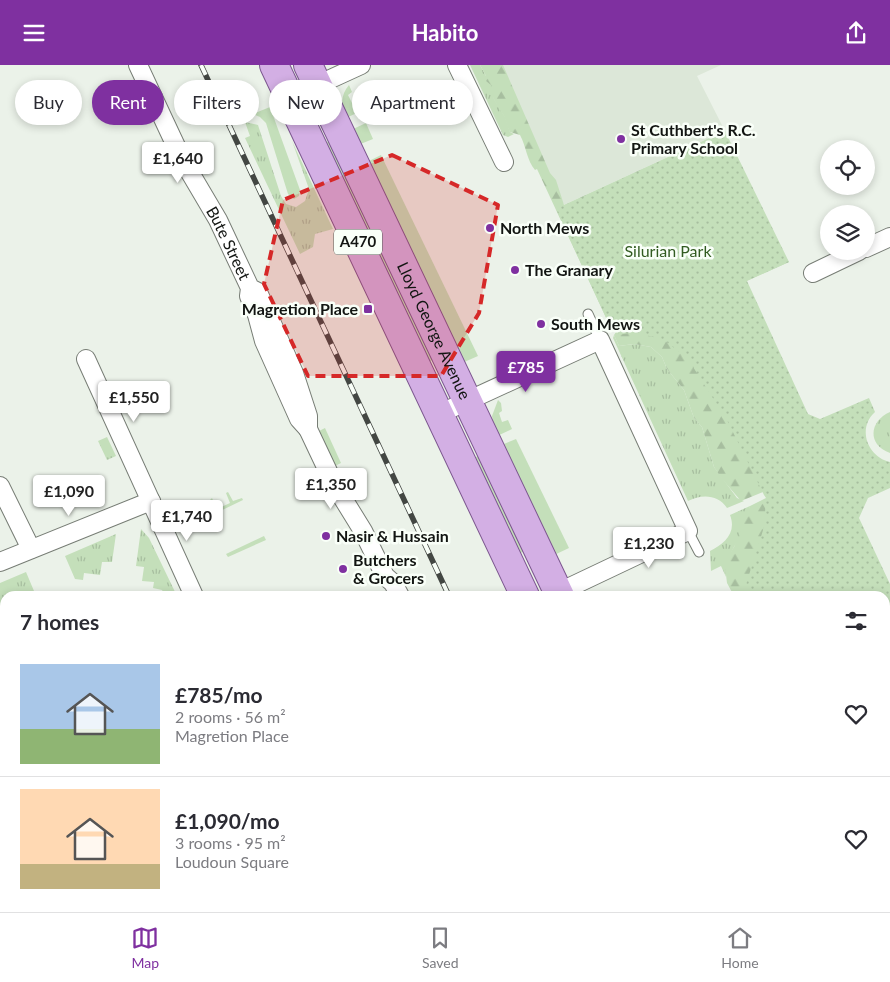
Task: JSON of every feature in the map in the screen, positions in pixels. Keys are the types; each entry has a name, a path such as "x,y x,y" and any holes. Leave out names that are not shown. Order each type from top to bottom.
{"main road":[{"name":"Lloyd George Avenue","path":"274,65 281,80"},
{"name":"Lloyd George Avenue","path":"313,75 468,401 554,591"},
{"name":"Lloyd George Avenue","path":"302,125 523,591"}],"street":[{"name":"Bute Street","path":"138,65 182,159 218,220 250,288 258,292 294,373 308,416 308,429 334,484 363,531 385,576 393,583 397,591"},
{"path":"313,75 361,65"},
{"path":"457,65 504,163"},
{"path":"875,246 888,242"},
{"path":"813,273 840,260"},
{"path":"439,414 600,341 688,531 564,591"},
{"path":"86,359 192,591"},
{"path":"0,486 31,549"},
{"path":"0,562 151,501"},
{"name":"Bute Street","path":"385,576 387,591"}],"lane":[{"path":"588,315 600,341"},
{"path":"688,531 700,552"}],"highlighted area":[{"path":"392,155 498,205 479,313 441,376 308,376 264,284 283,200"}],"shaded area":[{"name":"St Cuthbert's R.C. Primary School","path":"499,65 721,65 697,76 725,131 564,205"}],"green space":[{"path":"470,65 480,65 491,85 494,99 505,117 510,132 514,134 508,137 503,135"},
{"path":"480,65 503,65 550,173 556,180 564,205 725,131 742,201 789,262 746,281 763,492 741,501 722,479 714,467 702,427 694,418 684,390 667,369 662,357 651,347 634,344 619,346 614,335 618,329 615,320 611,319 608,322 537,169 535,170 530,162 520,135 510,132 504,116 493,97 491,85 486,81 486,76"},
{"path":"349,85 352,92 348,95 352,103 352,115 346,118 342,101"},
{"path":"269,107 269,125 277,125 300,190 299,196 294,199 288,194 266,123 259,117 259,112"},
{"path":"246,125 258,125 281,196 286,204 296,207 305,201 309,189 292,141 333,229 315,234 313,247 300,254 245,138 250,136"},
{"path":"362,125 367,125 373,139 358,145 351,130"},
{"name":"Silurian Park","path":"725,131 789,262 747,281 808,414 820,419 869,398 875,412 867,426 867,441 875,454 890,462 890,488 868,498 859,518 890,584 890,591 744,591 764,527 766,498 728,422 688,359 664,340 635,332 618,335 619,331 615,320 611,319 608,322 556,209"},
{"path":"332,140 435,359 426,363 323,144"},
{"path":"381,155 478,356 462,363 365,163"},
{"path":"614,335 619,346 634,344 651,347 662,357 667,369 684,390 694,418 702,427 714,467 737,498 744,501 727,508 719,500 704,496 688,501 613,338"},
{"path":"498,400 501,403 502,411 499,413 502,422 508,420 512,429 495,437 492,416"},
{"path":"890,412 890,453 877,444 874,439 874,433 878,421"},
{"path":"325,428 341,463 335,466 319,431"},
{"path":"107,437 116,456 107,460 98,441"},
{"path":"516,439 569,548 552,556 499,446"},
{"path":"482,454 527,550 516,555 472,459"},
{"path":"228,492 233,501 242,498 243,500 183,529 176,515 178,514 183,524 195,519 190,509 192,508 197,518 214,510 210,500 212,498 217,509 230,503 226,493"},
{"path":"766,498 802,591 731,591 727,583 725,567 727,558 734,547 750,506"},
{"path":"750,506 741,533 727,561 726,577 721,566 711,571 710,551 728,537 732,527 730,515"},
{"path":"141,529 149,538 175,591 162,591 153,588 154,582 142,581 144,567 136,566"},
{"path":"116,534 112,562 102,562 100,575 84,573 83,580 75,579 65,556"},
{"path":"264,536 266,540 228,557 226,554"},
{"path":"26,572 34,591 0,591 0,583"}],"railway":[{"path":"201,65 447,591"}],"place":[{"name":"St Cuthbert's R.C. Primary School","path":"621,139"},
{"name":"North Mews","path":"490,228"},
{"name":"The Granary","path":"515,270"},
{"name":"Magretion Place","path":"368,309"},
{"name":"South Mews","path":"541,324"},
{"name":"Nasir & Hussain","path":"326,536"},
{"name":"Butchers & Grocers","path":"343,569"}]}
